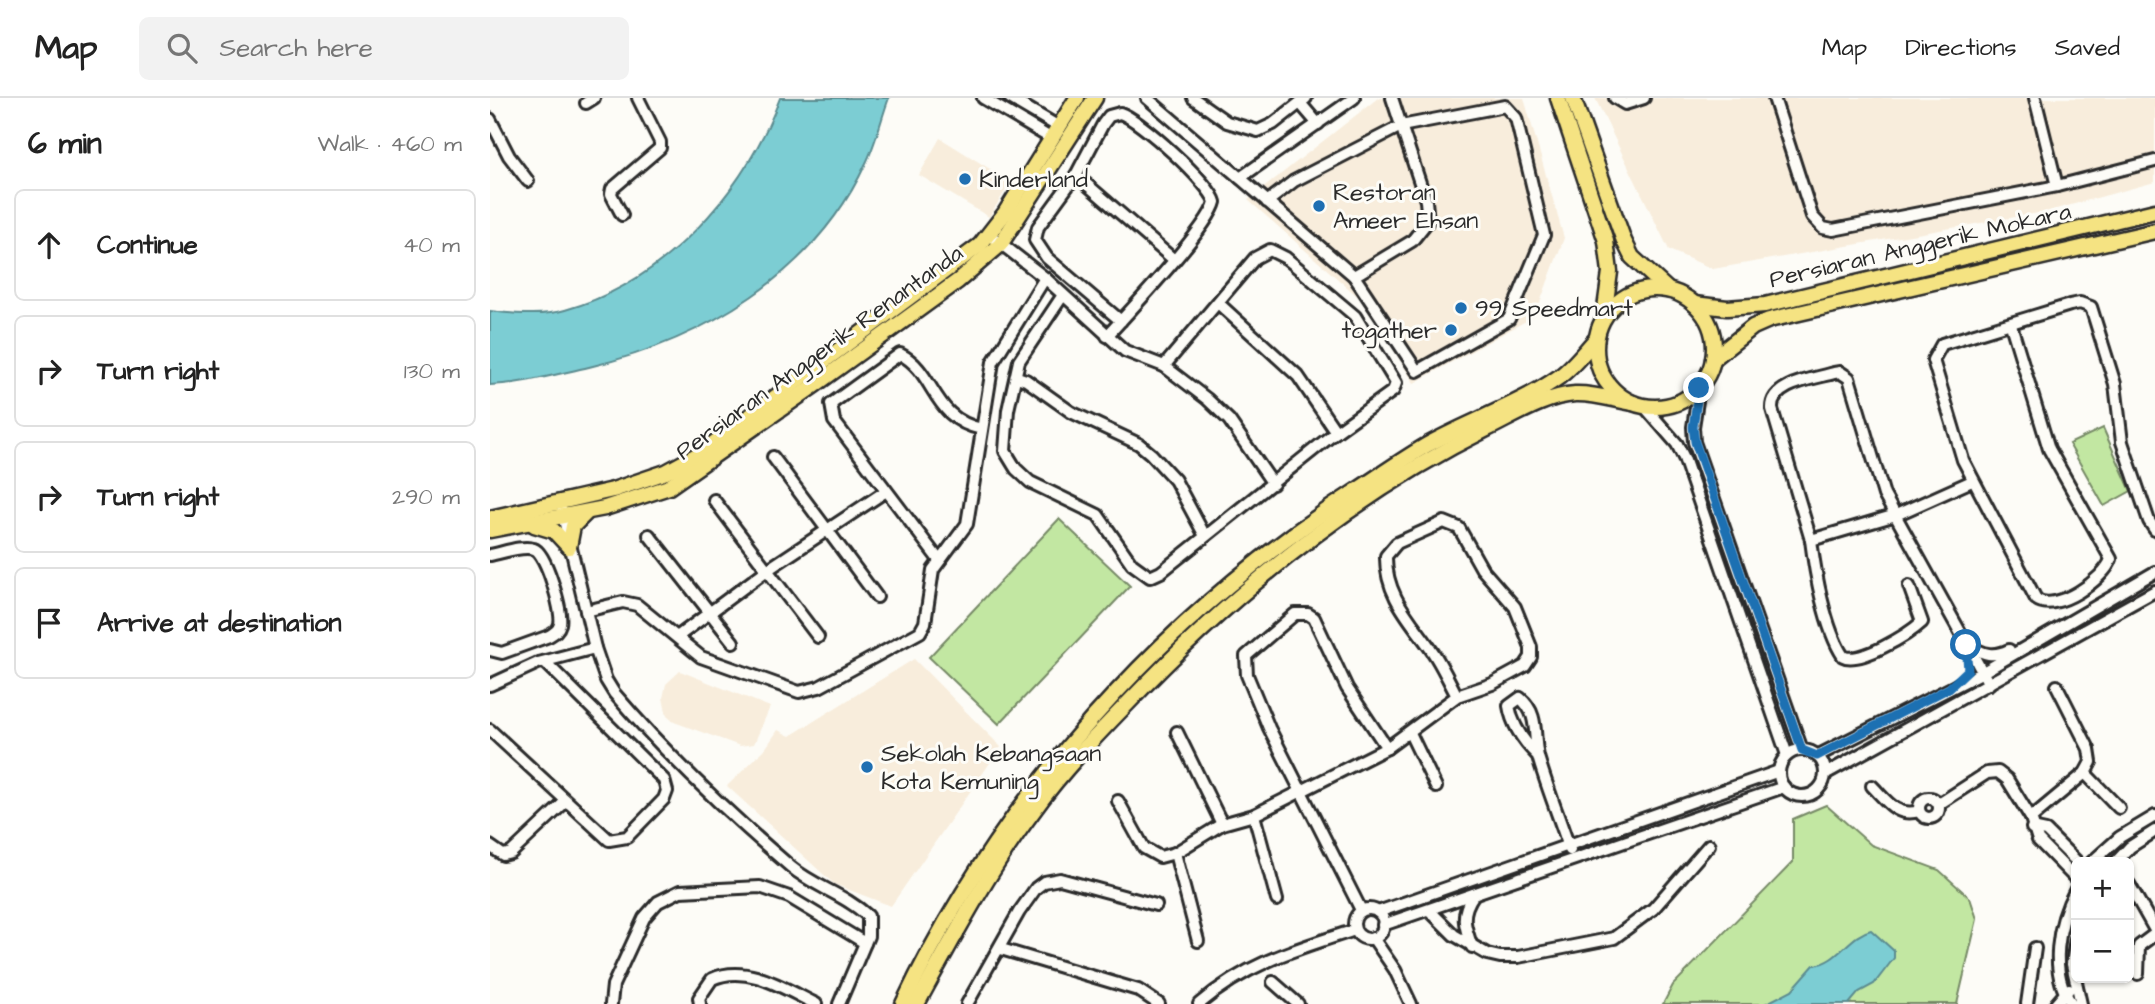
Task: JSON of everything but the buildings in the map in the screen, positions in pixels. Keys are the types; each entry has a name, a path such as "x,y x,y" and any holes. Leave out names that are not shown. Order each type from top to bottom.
{"main road":[{"name":"Persiaran Anggerik Renantanda","path":"490,518 643,481 699,454 995,240 1077,98"},
{"name":"Persiaran Anggerik Renantanda","path":"490,530 587,512 669,487 694,471 948,288 995,240 1095,98"},
{"path":"1558,98 1606,241 1610,272 1603,318 1596,339 1597,362 1606,382 1638,405"},
{"path":"917,1004 1010,845 1074,760 1154,675 1254,583 1308,540 1432,457 1520,413 1577,394 1638,405 1674,404 1699,388 1713,359 1711,329 1694,304 1668,290 1632,257 1573,98"},
{"name":"Persiaran Anggerik Mokara","path":"1694,304 1727,308 1765,305 2013,248 2155,211"},
{"name":"Persiaran Anggerik Mokara","path":"1713,359 1753,327 1769,320 2155,231"},
{"path":"1603,318 1625,296 1654,288 1668,290"},
{"path":"903,1004 956,908 1025,801 1102,709 1197,614 1296,533 1345,498 1427,446 1558,378 1596,339"},
{"path":"569,547 573,526 587,512"},
{"path":"523,523 548,527 569,547"}],"street":[{"path":"622,215 611,194 612,189 660,148 660,142 638,98"},
{"path":"983,98 1023,122 1055,133"},
{"path":"1010,98 1030,110 1055,133"},
{"path":"1147,98 1267,202 1354,276 1413,367 1423,370 1509,318 1544,235 1516,118 1510,108 1401,126 1294,181 1267,202"},
{"path":"1193,98 1227,122 1258,131 1303,100 1318,124"},
{"path":"1240,178 1354,98"},
{"path":"1354,276 1412,241 1428,221 1426,201 1392,98"},
{"path":"1615,98 1625,104 1644,98"},
{"path":"1774,98 1804,193 1817,223 1823,228 1833,230 2057,186 2155,161"},
{"path":"2035,98 2057,186"},
{"path":"1023,122 1030,110"},
{"path":"1107,336 1121,321 1173,259 1207,223 1215,202 1209,186 1139,124 1120,113 1109,116 1076,175 1038,227 1036,245 1121,321"},
{"path":"490,119 509,156 528,181"},
{"path":"1076,175 1173,259"},
{"path":"995,240 1045,278 1107,336 1132,354 1164,366 1229,420 1273,484"},
{"path":"1063,295 1019,361 1005,439 1009,460 1030,482 1098,516 1139,571 1150,578 1336,432 1393,391 1396,383 1355,316 1292,262 1270,250 1264,250 1255,258 1164,366"},
{"path":"586,611 631,603 644,609 701,657 799,692 808,691 923,628 929,584 939,560 967,524 997,351 1045,278"},
{"path":"1218,303 1298,376 1336,432"},
{"path":"2011,325 2049,449 2109,553 2109,565 2101,576 2056,604 2040,603 1972,481 1933,360 1935,351 1946,343 2080,303 2095,312 2115,384 2122,442 2149,521 2155,530"},
{"path":"939,560 834,421 831,404 900,354 910,362 950,415 964,424 982,429"},
{"path":"1909,586 1922,622 1868,654 1848,659 1836,642 1811,540 1772,405 1780,390 1840,372 1852,381 1884,495 1989,684"},
{"path":"1017,377 1027,380 1071,412 1139,444 1151,454 1175,480 1205,536"},
{"path":"1699,388 1693,427 1695,442 1802,750"},
{"path":"1638,405 1677,444 1684,458 1787,755"},
{"path":"773,457 877,597"},
{"path":"1811,540 1896,515 1972,481"},
{"path":"677,637 707,612 767,570 886,491"},
{"path":"714,500 818,637"},
{"path":"560,502 595,648 606,680 614,693 734,816 809,881 839,894 868,916 870,927 865,943 839,1004"},
{"path":"1118,801 1144,848 1160,856 1175,853 1222,824 1254,815 1387,748 1457,696 1492,684 1525,666 1531,657 1531,647 1515,607 1482,569 1459,527 1444,522 1397,543 1386,556 1386,564 1390,581 1411,627 1435,656 1457,696"},
{"path":"649,535 733,642"},
{"path":"490,555 536,549 547,563 560,617 559,628 549,636 502,653 490,650"},
{"path":"1817,756 1983,672 2155,572"},
{"path":"1779,771 1784,787 1797,795 1813,793 1819,788 1825,774 2155,591"},
{"path":"1361,911 1331,854 1304,790 1269,728 1245,665 1246,656 1295,614 1308,614 1314,618 1347,688 1387,748"},
{"path":"1966,645 1996,656 2016,646 2026,647"},
{"path":"1949,688 1968,670 1966,645"},
{"path":"490,685 545,662 595,648"},
{"path":"490,730 604,837 618,841 627,837 664,799 667,791 664,780 545,662"},
{"path":"2032,823 2085,773 2092,756 2057,686"},
{"path":"1537,755 1537,730 1528,708 1520,698 1514,699 1509,706 1511,716 1537,755 1573,858"},
{"path":"1177,732 1222,824"},
{"path":"1410,733 1436,787"},
{"path":"1411,1004 1395,970 1373,938 1360,936 1355,930 1354,919 1361,911 1370,909 1378,912 1779,771 1787,755 1802,750 1817,756 1825,774"},
{"path":"1872,786 1903,814 1919,811 1930,818 1938,813 1939,804 1987,773 1998,772 2007,779 2032,823 2038,840 2071,876"},
{"path":"2085,773 2119,808"},
{"path":"1373,938 1383,925 1784,787"},
{"path":"490,846 503,855 511,853 565,802"},
{"path":"1254,815 1277,900"},
{"path":"2098,857 2120,837 2155,816"},
{"path":"2032,823 2046,831 2072,857"},
{"path":"2121,857 2130,847 2155,831"},
{"path":"1429,910 1454,935 1472,947 1500,957 1518,957 1614,938 1653,909 1709,845"},
{"path":"1175,853 1198,941"},
{"path":"967,1004 978,982 1001,949 1019,912 1036,888 1044,882 1060,879 1156,905"},
{"path":"611,1004 613,985 643,918 658,902 680,891 760,887 789,897 865,943"},
{"path":"1472,947 1463,922 1465,907 1475,893"},
{"path":"2134,893 2155,932 2139,946 2138,974"},
{"path":"2051,1004 2058,981 2060,938 2071,899"},
{"path":"1378,912 1383,925"},
{"path":"1199,1004 1218,988 1268,958 1355,930"},
{"path":"2027,1004 2035,948"},
{"path":"1001,949 1138,990 1159,1004"},
{"path":"700,1004 699,998 712,979 737,972 761,978 816,1004"},
{"path":"2058,981 2072,1004"},
{"path":"1273,982 1298,1004"},
{"path":"2056,1004 2074,983"},
{"path":"2075,983 2081,1004"}],"shaded area":[{"path":"1378,98 1524,98 1564,238 1535,316 1414,383 1364,302 1248,200"},
{"path":"1595,98 2155,98 2155,182 2045,212 1713,269 1669,250"},
{"name":"Kinderland","path":"940,138 1011,182 989,217 919,175"},
{"name":"Sekolah Kebangsaan Kota Kemuning","path":"914,659 1001,747 891,906 834,884 727,786 765,749 778,730 790,736"},
{"path":"680,671 770,707 754,744 740,746 674,722 667,716 663,698 666,684"}],"green space":[{"path":"2103,428 2131,491 2104,506 2069,444"},
{"path":"1059,519 1130,586 999,724 929,657"},
{"path":"1826,805 1871,845 1939,870 1970,898 1977,919 1957,1004 1663,1004 1673,985 1793,862 1793,819"}],"water":[{"path":"780,98 889,98 870,155 844,203 817,238 786,269 752,297 714,320 674,339 589,367 527,381 490,385 490,311 538,314 565,310 601,297 636,278 667,256 723,199 765,133"},
{"path":"1871,930 1894,951 1894,958 1874,984 1859,992 1849,1004 1765,1004 1792,990 1814,965 1830,959 1856,937"}],"place":[{"name":"Kinderland","path":"965,179"},
{"name":"Restoran Ameer Ehsan","path":"1319,206"},
{"name":"99 Speedmart","path":"1461,308"},
{"name":"togather","path":"1451,330"},
{"name":"Sekolah Kebangsaan Kota Kemuning","path":"867,767"}],"route":[{"path":"1699,388 1693,427 1695,442 1802,750 1817,756 1900,716 1949,688 1968,670 1966,645"}]}
